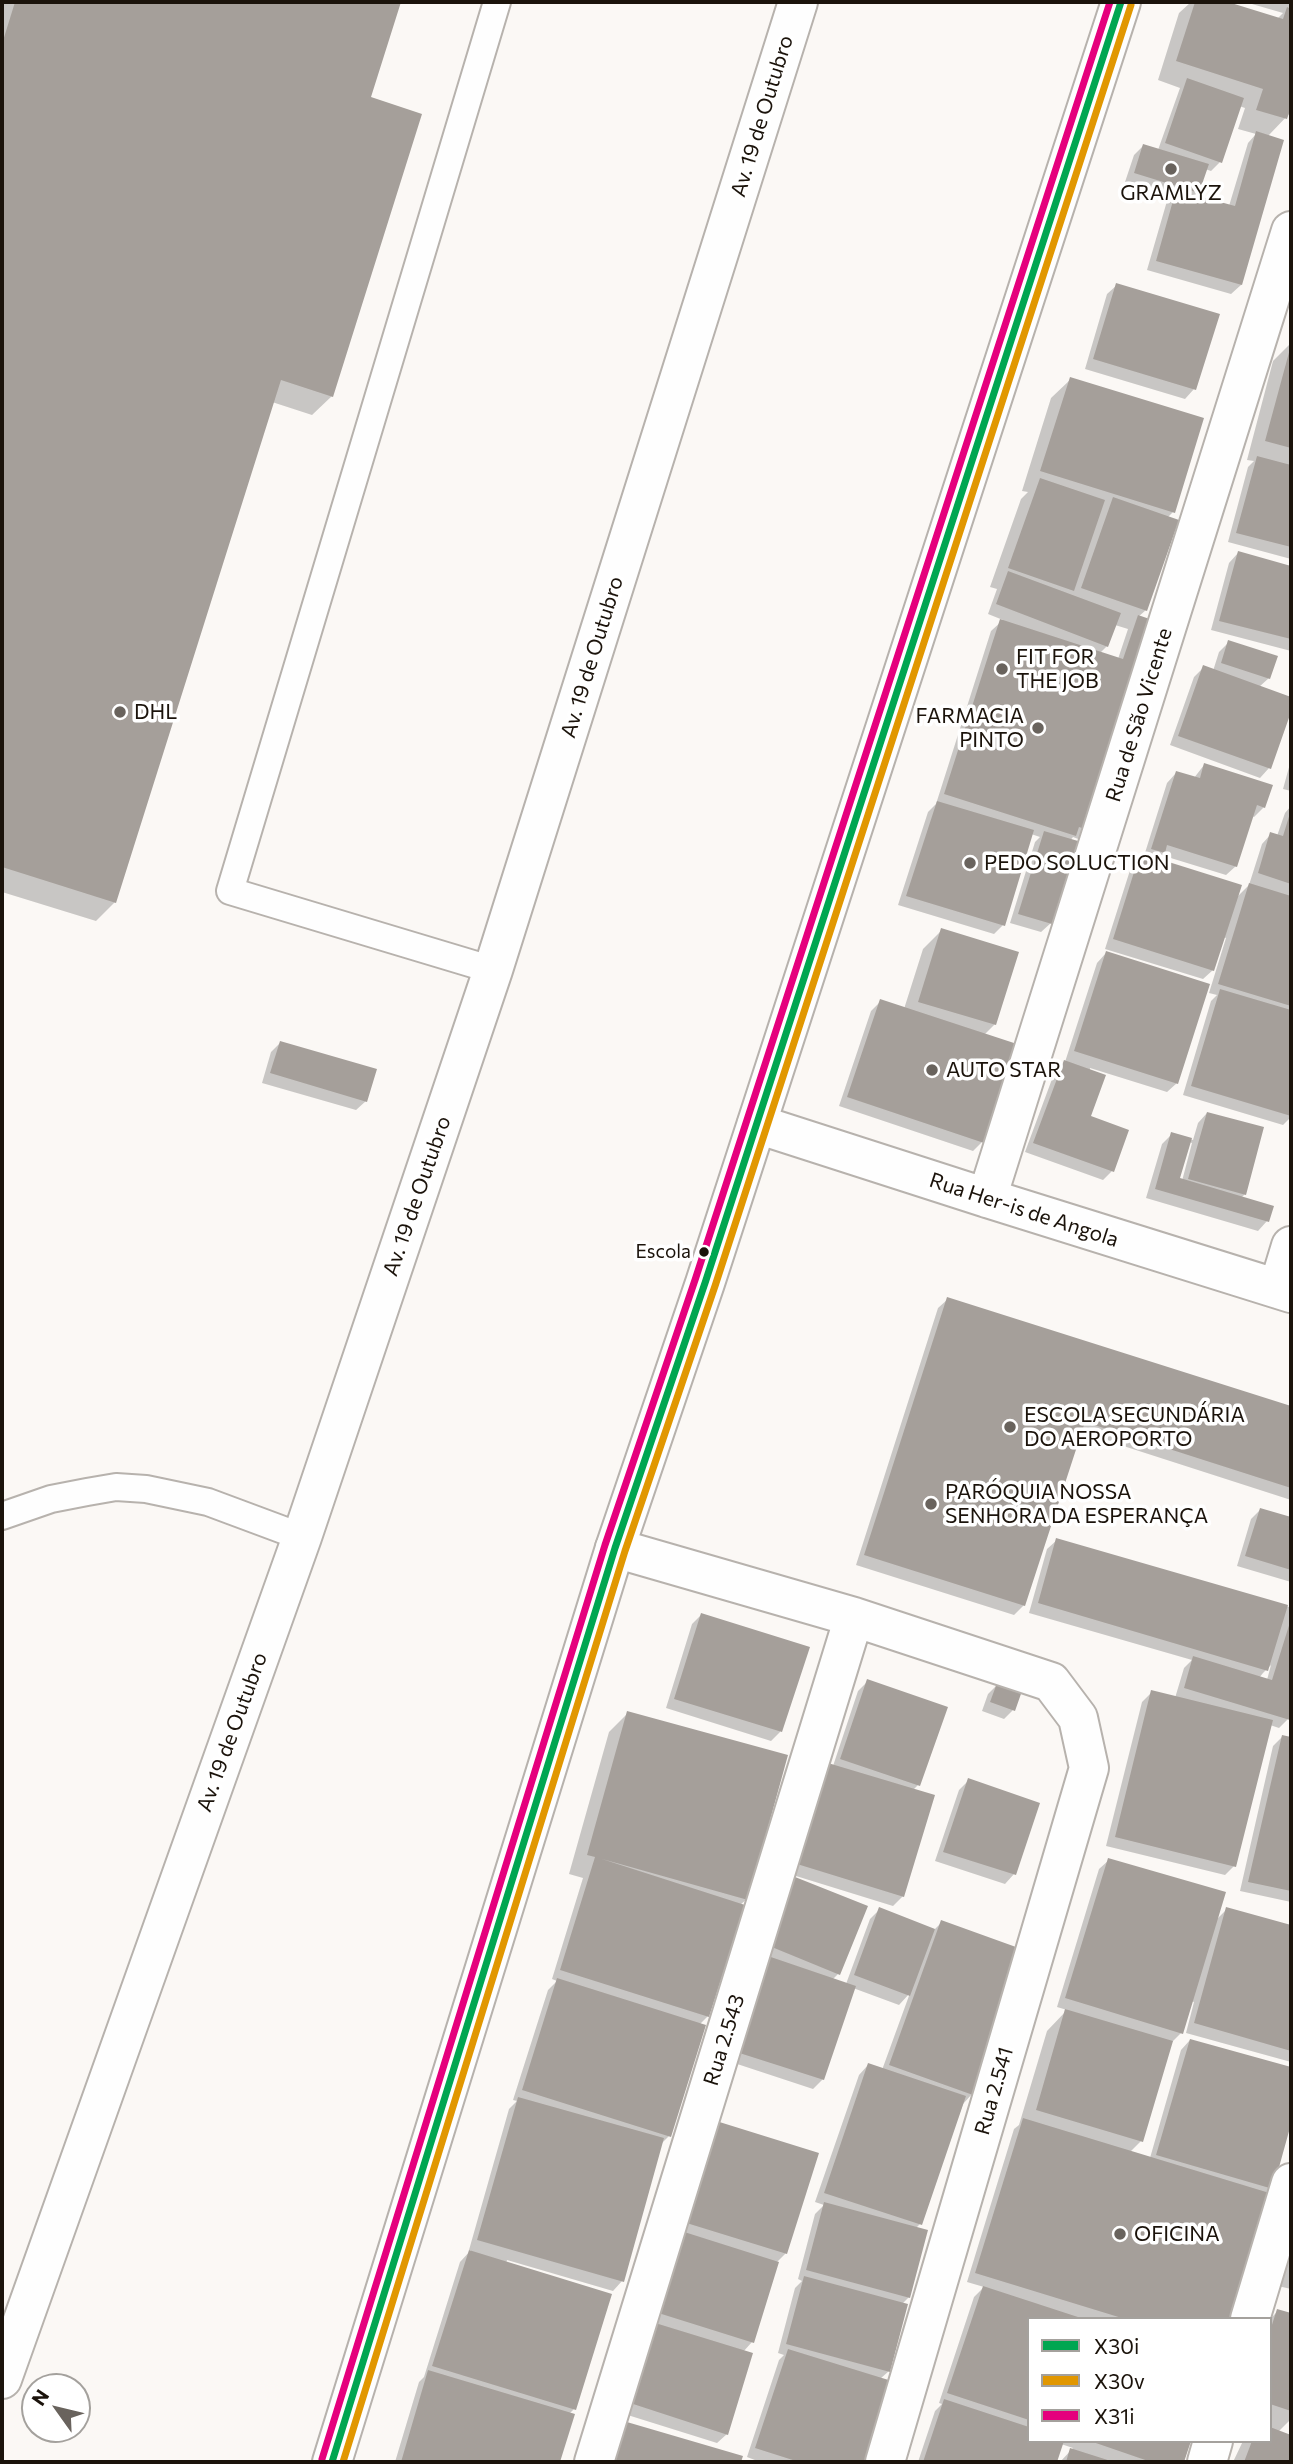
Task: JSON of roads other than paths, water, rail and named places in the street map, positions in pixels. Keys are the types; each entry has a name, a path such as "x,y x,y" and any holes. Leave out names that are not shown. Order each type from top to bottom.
{"street":[{"name":"Av. 19 de Outubro","path":"2,2379 302,1537 493,970 798,2"},
{"path":"332,2462 615,1548 757,1124 1121,2"},
{"name":"Rua de São Vicente","path":"986,1198 1291,231"},
{"name":"Rua Her-is de Angola","path":"757,1124 1285,1291"},
{"path":"1285,1291 1291,1246"},
{"path":"615,1548 854,1618"},
{"name":"Rua 2.541","path":"854,1618 1051,1682 1079,1718 1089,1768 885,2462"},
{"name":"Rua 2.543","path":"594,2462 854,1618"},
{"path":"1251,2317 1291,2183"},
{"path":"1207,2462 1212,2443"}],"lane":[{"path":"493,970 230,891 497,2"},
{"path":"2,1516 51,1499 87,1492 116,1488 146,1489 208,1502 302,1537"}],"place":[{"name":"GRAMLYZ","path":"1171,169"},
{"name":"FIT FOR THE JOB","path":"1002,669"},
{"name":"DHL","path":"120,712"},
{"name":"FARMACIA PINTO","path":"1038,728"},
{"name":"PEDO SOLUCTION","path":"970,863"},
{"name":"AUTO STAR","path":"932,1070"},
{"name":"Escola","path":"704,1252"},
{"name":"ESCOLA SECUNDÁRIA DO AEROPORTO","path":"1010,1427"},
{"name":"PARÓQUIA NOSSA SENHORA DA ESPERANÇA","path":"931,1504"},
{"name":"OFICINA","path":"1120,2234"}]}
